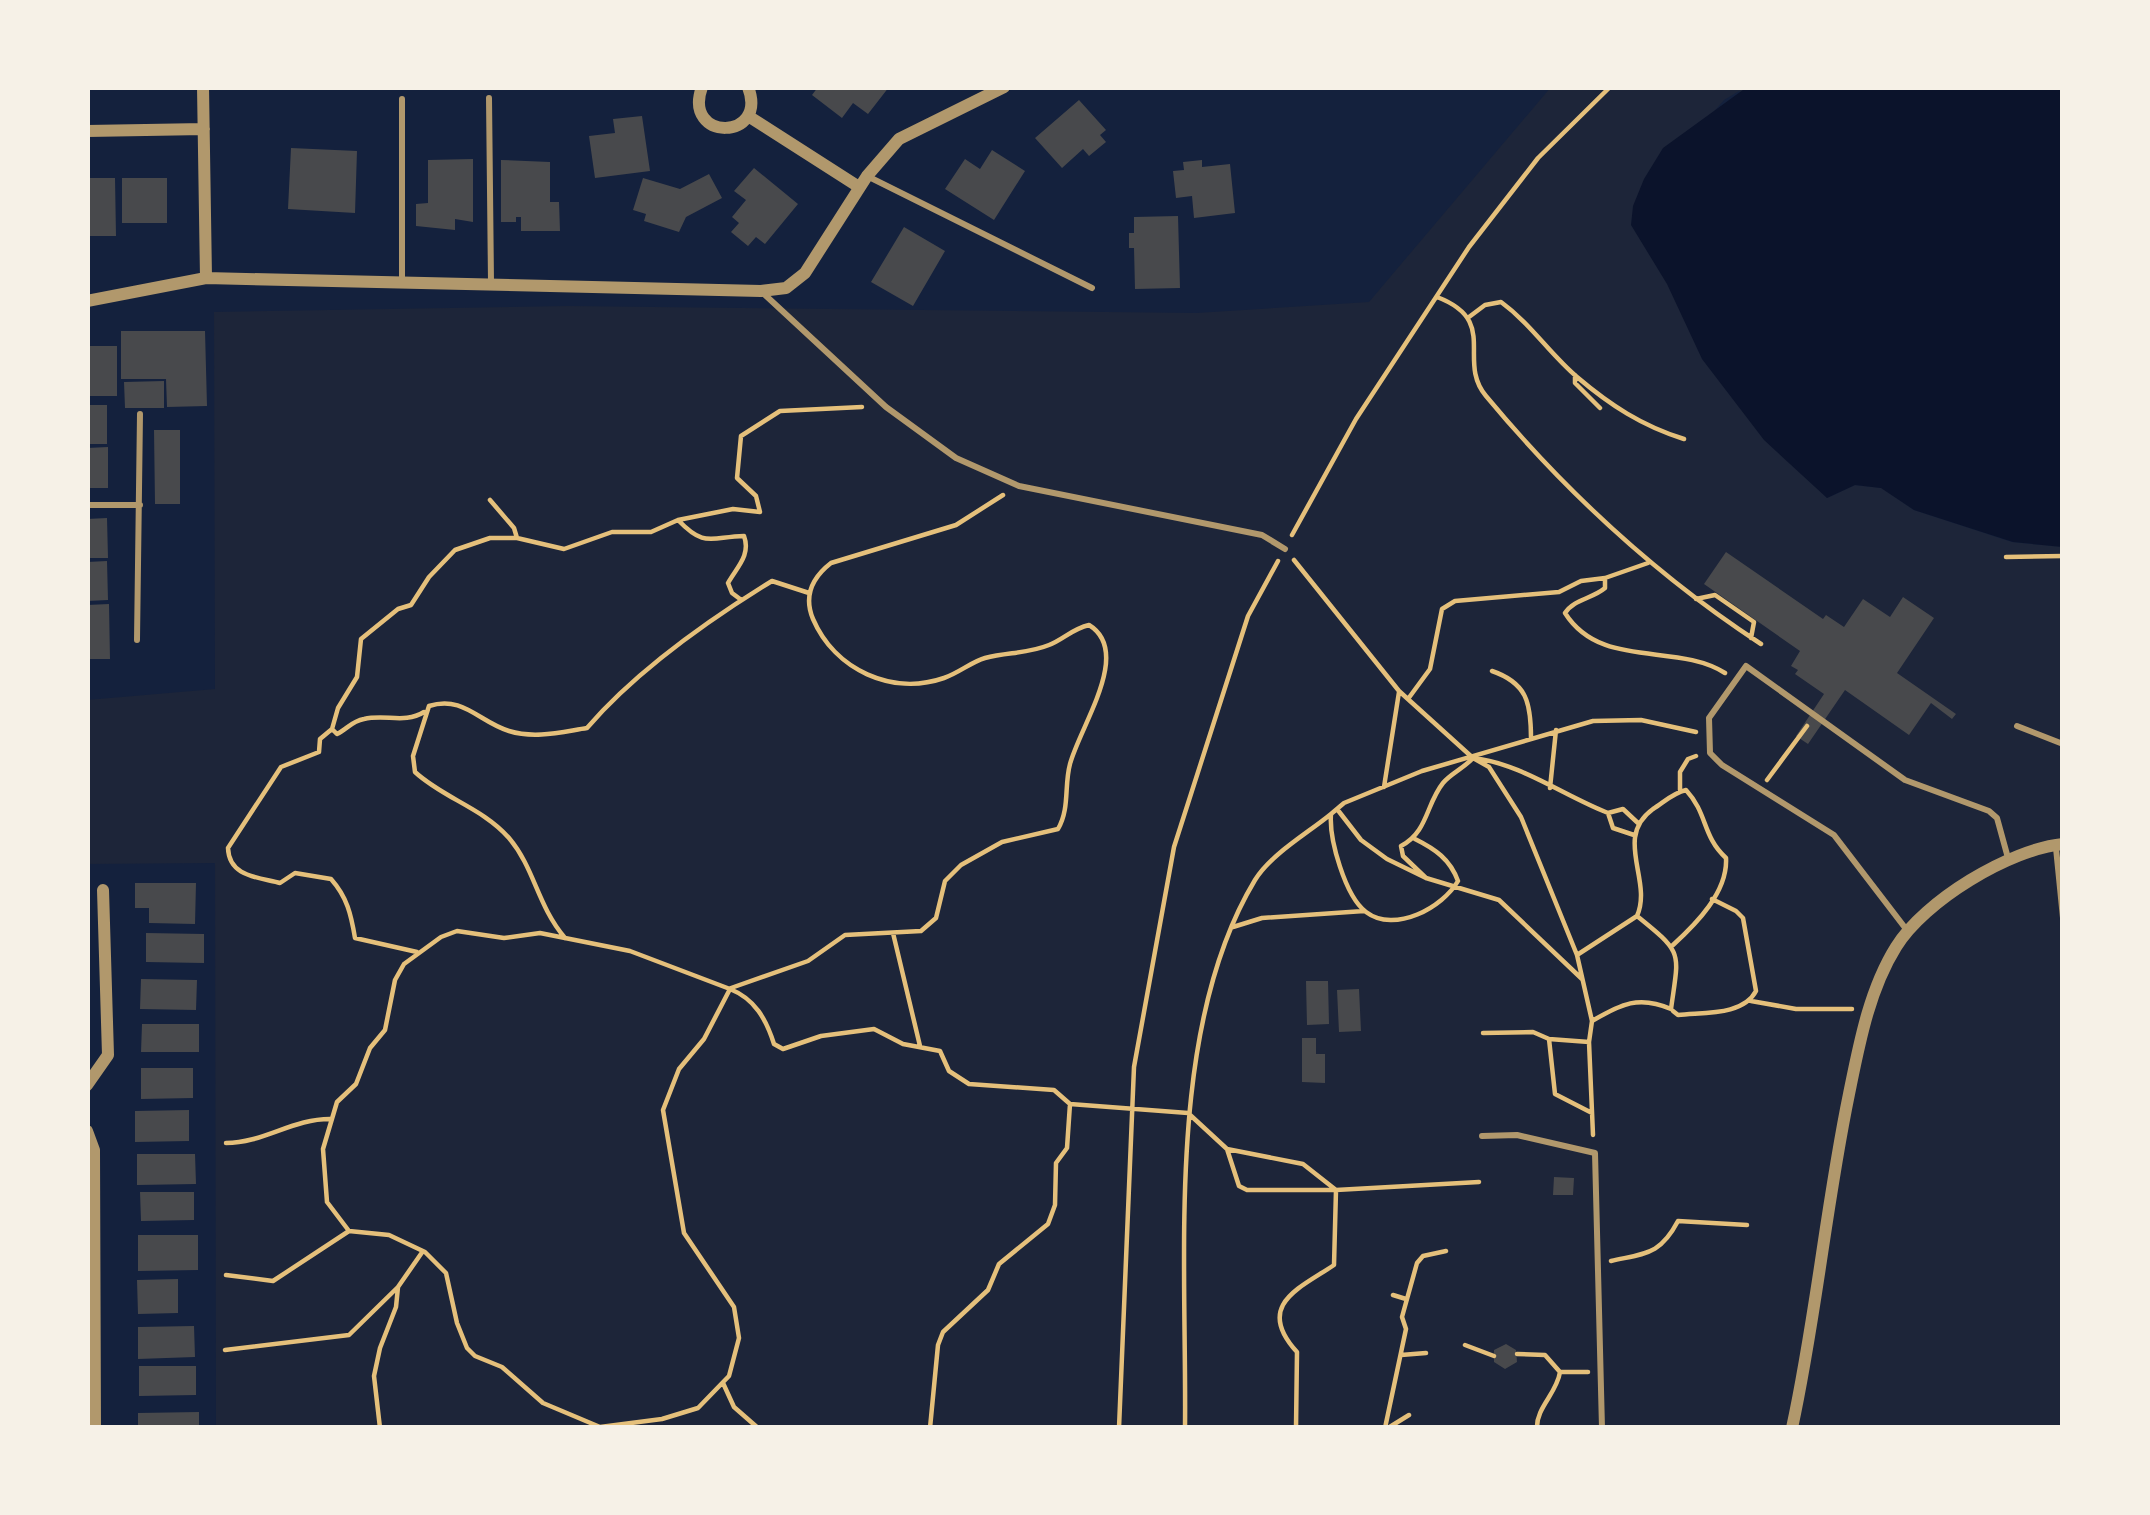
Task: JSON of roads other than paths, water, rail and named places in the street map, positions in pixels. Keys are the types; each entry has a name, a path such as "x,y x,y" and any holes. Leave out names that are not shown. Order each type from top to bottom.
{"street":[{"path":"203,87 206,278"},
{"path":"702,87 699,107 710,124 731,128 748,116 752,106 748,87"},
{"path":"87,301 206,278 786,288 797,281 863,182 899,139 1004,87"},
{"path":"748,116 863,182"},
{"path":"87,131 204,129"},
{"path":"1792,1428 1857,1055 1894,949 1907,931 2008,858 2060,844"},
{"path":"87,1085 107,1054 104,890"},
{"path":"87,1131 94,1150 95,1428"}],"lane":[{"path":"489,98 490,285"},
{"path":"402,99 403,283"},
{"path":"863,182 1092,288"},
{"path":"761,291 886,407 956,458 1018,486 1262,536 1285,549"},
{"path":"137,640 140,414"},
{"path":"87,505 140,505"},
{"path":"1907,931 1834,835 1710,753 1709,718 1745,666 1905,780 1989,811 1997,818 2008,858"},
{"path":"2017,726 2063,744"},
{"path":"2060,844 2063,918"},
{"path":"1482,1136 1517,1135 1594,1153 1602,1428"}]}
